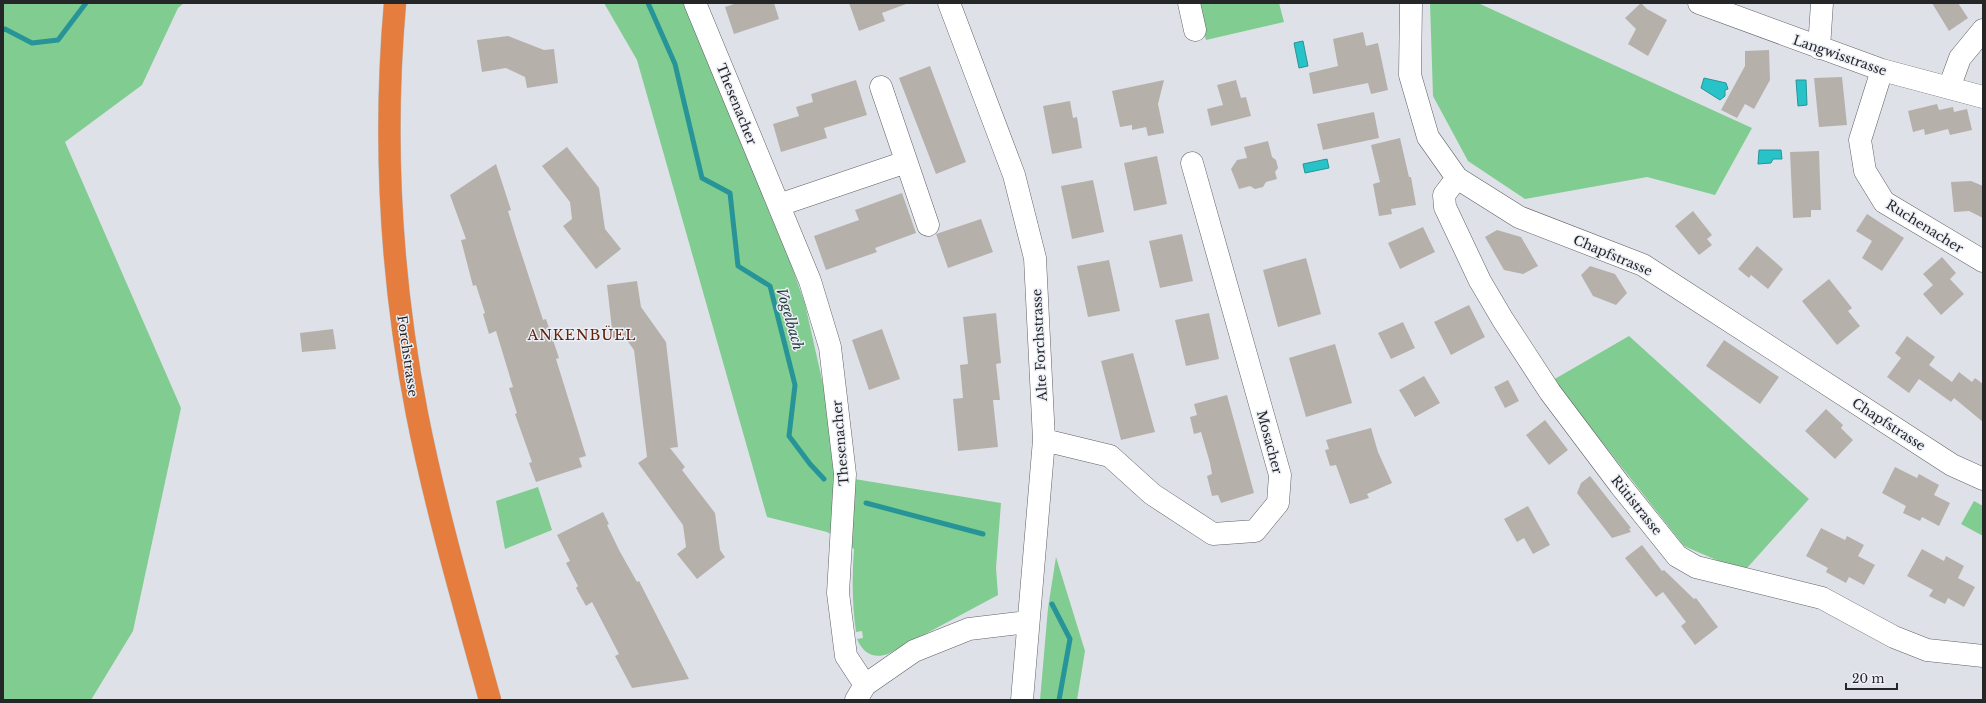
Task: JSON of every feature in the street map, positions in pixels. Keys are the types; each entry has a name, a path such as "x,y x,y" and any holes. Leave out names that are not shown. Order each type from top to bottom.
{"highway":[{"name":"Forchstrasse","path":"384,3 378,117 380,192 390,314 399,381 414,455 434,539 478,700"},
{"name":"Forchstrasse","path":"395,3 391,81 390,152 394,244 403,326 417,415 435,496 490,700"}],"street":[{"name":"Thesenacher","path":"695,3 810,281 830,347 845,474 838,593 846,656 861,692"},
{"name":"Alte Forchstrasse","path":"949,3 1014,175 1035,258 1044,440 1022,700"},
{"path":"1189,3 1195,30"},
{"name":"Chapfstrasse","path":"1410,3 1410,75 1428,137 1457,178 1519,217 1643,265 1952,465 1983,479"},
{"name":"Langwisstrasse","path":"1699,3 1882,70 1983,97"},
{"path":"1819,48 1822,3"},
{"path":"1949,88 1960,58 1983,30"},
{"name":"Ruchenacher","path":"1882,70 1860,140 1865,170 1884,202 1983,261"},
{"path":"881,87 928,225"},
{"path":"779,205 906,162"},
{"name":"Mosacher","path":"1044,440 1110,456 1152,494 1212,534 1255,531 1278,503 1280,475 1192,163"},
{"name":"Rütistrasse","path":"1457,178 1444,196 1445,207 1480,280 1503,320 1550,392 1620,485 1677,556 1696,567 1822,598 1894,637 1928,650 1983,656"},
{"path":"861,692 914,650 969,629 1028,622"}],"green space":[{"path":"184,3 178,8 142,85 65,142 181,408 133,631 91,700 3,700 3,4"},
{"path":"604,3 686,3 772,210 805,304 831,420 836,476 1001,503 996,568 998,595 888,654 878,656 869,654 862,648 857,639 863,638 862,631 856,632 853,590 854,549 827,532 767,517 637,60"},
{"path":"1197,3 1279,3 1284,22 1206,40"},
{"path":"1430,3 1478,3 1752,128 1715,195 1647,177 1525,199 1468,161 1433,96"},
{"path":"1629,336 1809,499 1747,568 1728,565 1684,546 1553,380"},
{"path":"538,487 552,530 505,549 496,501"},
{"path":"1974,501 1983,506 1983,536 1961,524"},
{"path":"1056,557 1085,651 1077,700 1040,700 1048,608"}],"water":[{"path":"1303,41 1308,66 1299,68 1294,43"},
{"path":"1704,78 1726,83 1728,89 1725,90 1725,96 1720,100 1701,88"},
{"path":"1796,80 1806,80 1807,105 1798,106"},
{"path":"1759,150 1781,150 1782,159 1773,159 1771,163 1758,164"},
{"path":"1327,159 1329,168 1305,173 1303,164"}],"building":[{"path":"737,3 774,3 779,19 734,34 725,7"},
{"path":"849,3 906,4 882,13 885,21 859,31"},
{"path":"1641,3 1647,9 1667,20 1648,56 1628,44 1636,29 1625,18"},
{"path":"1932,3 1958,3 1968,18 1949,31"},
{"path":"1363,32 1366,46 1378,43 1388,90 1371,94 1368,83 1313,94 1309,73 1338,66 1333,39"},
{"path":"508,36 544,50 554,49 558,83 527,88 525,77 506,68 482,72 477,40"},
{"path":"1769,50 1770,80 1754,109 1745,104 1737,118 1721,110 1745,66 1745,51"},
{"path":"930,66 966,162 936,174 899,78"},
{"path":"1842,77 1847,125 1819,127 1814,78"},
{"path":"856,80 867,115 824,128 827,138 781,152 773,124 799,116 796,107 813,102 811,94"},
{"path":"1164,80 1158,104 1164,133 1148,136 1146,127 1132,130 1132,125 1120,127 1112,91"},
{"path":"1236,80 1241,98 1246,97 1251,116 1211,126 1207,109 1223,105 1217,85"},
{"path":"1070,101 1073,118 1077,117 1082,148 1052,154 1043,106"},
{"path":"1937,104 1939,110 1953,107 1954,112 1967,109 1972,130 1950,135 1948,129 1925,135 1924,129 1913,132 1908,111"},
{"path":"1374,112 1379,138 1323,150 1317,124"},
{"path":"1400,138 1409,177 1411,177 1416,205 1391,209 1392,214 1379,216 1373,184 1380,182 1371,145"},
{"path":"1268,141 1272,157 1276,160 1278,168 1275,172 1277,179 1266,182 1263,187 1255,189 1250,186 1239,189 1231,169 1237,160 1247,158 1244,147"},
{"path":"567,147 599,188 605,229 621,249 596,269 563,226 572,219 570,202 542,166"},
{"path":"1819,151 1821,210 1811,210 1811,217 1793,218 1790,152"},
{"path":"1157,156 1167,204 1134,211 1124,163"},
{"path":"496,164 511,210 508,211 516,237 543,320 546,319 559,358 556,359 586,456 579,458 582,467 536,482 529,463 532,462 515,414 517,413 509,388 513,387 496,331 489,334 483,314 485,313 476,285 473,286 461,240 466,239 450,195"},
{"path":"1093,180 1104,232 1072,239 1061,186"},
{"path":"1971,181 1983,186 1983,218 1969,211 1954,212 1951,182"},
{"path":"902,193 916,233 875,248 877,252 826,270 814,236 859,220 855,210"},
{"path":"1693,211 1712,235 1707,239 1712,245 1699,255 1675,226"},
{"path":"1867,214 1904,238 1882,271 1862,258 1872,241 1856,231"},
{"path":"981,219 993,252 948,268 936,234"},
{"path":"1423,227 1435,252 1400,269 1388,243"},
{"path":"1497,230 1521,237 1538,266 1523,274 1504,270 1485,237"},
{"path":"1182,234 1193,281 1160,288 1149,241"},
{"path":"1757,246 1783,269 1768,289 1751,275 1749,278 1738,269"},
{"path":"1942,257 1956,273 1950,279 1964,294 1941,315 1923,294 1933,285 1923,274"},
{"path":"1306,258 1321,314 1278,327 1263,270"},
{"path":"1109,260 1120,311 1088,317 1077,266"},
{"path":"1590,266 1615,274 1627,293 1616,305 1593,296 1581,275"},
{"path":"1829,279 1852,308 1848,311 1860,326 1837,345 1802,301"},
{"path":"637,281 641,307 666,342 678,447 670,448 685,467 682,470 715,513 720,550 725,557 697,579 677,554 686,547 683,525 638,463 647,457 634,350 624,336 613,338 607,285"},
{"path":"1469,305 1485,337 1451,355 1434,322"},
{"path":"996,313 1001,363 996,364 1000,400 993,400 998,447 958,451 953,399 963,398 960,365 968,364 963,317"},
{"path":"1209,313 1219,359 1186,366 1175,320"},
{"path":"1403,322 1415,348 1391,359 1378,333"},
{"path":"333,329 336,349 302,352 300,333"},
{"path":"882,329 900,379 869,390 852,340"},
{"path":"1907,336 1935,357 1929,365 1952,382 1959,372 1972,382 1975,378 1983,384 1983,422 1954,398 1951,402 1919,379 1909,393 1887,377 1901,358 1895,353"},
{"path":"1724,340 1779,377 1760,404 1706,366"},
{"path":"1335,344 1352,403 1306,417 1289,358"},
{"path":"1133,353 1155,432 1121,440 1101,361"},
{"path":"1424,376 1440,403 1415,417 1399,390"},
{"path":"1508,380 1519,401 1505,408 1494,387"},
{"path":"1227,395 1254,493 1221,503 1218,495 1212,496 1207,476 1212,474 1210,463 1201,432 1194,434 1190,417 1197,415 1194,404"},
{"path":"1826,409 1843,425 1841,428 1853,440 1835,459 1805,431"},
{"path":"1545,420 1568,450 1549,465 1526,435"},
{"path":"1371,428 1378,452 1392,483 1367,494 1369,498 1350,504 1336,465 1330,466 1325,450 1329,449 1326,440"},
{"path":"1895,467 1917,478 1919,474 1939,485 1934,495 1950,503 1939,526 1922,517 1920,521 1903,513 1906,506 1882,493"},
{"path":"1590,476 1631,528 1629,529 1631,532 1612,538 1577,493 1581,483"},
{"path":"1528,506 1550,545 1533,554 1524,538 1517,542 1504,519"},
{"path":"603,512 609,524 607,525 619,550 637,582 639,581 689,679 632,688 615,656 619,654 592,602 586,606 576,588 578,586 566,563 570,561 557,535"},
{"path":"1821,528 1845,540 1847,536 1864,545 1858,556 1875,565 1864,585 1849,577 1846,583 1826,572 1828,568 1806,556"},
{"path":"1642,545 1662,571 1664,570 1694,599 1696,598 1718,627 1695,645 1681,626 1686,622 1663,592 1656,597 1625,558"},
{"path":"1922,549 1944,561 1946,556 1964,566 1958,578 1975,587 1964,607 1948,598 1945,604 1929,596 1933,590 1907,576"}],"waterway":[{"name":"Vogelbach","path":"3,30 5,29 32,43 58,40 86,3"},
{"name":"Vogelbach","path":"648,3 675,64 702,178 730,193 738,266 770,286 795,385 789,436 810,464 824,479"},
{"name":"Vogelbach","path":"866,503 983,534"},
{"name":"Vogelbach","path":"1052,604 1070,639 1059,700"}],"district":[{"name":"ANKENBÜEL","path":"582,335"}]}
